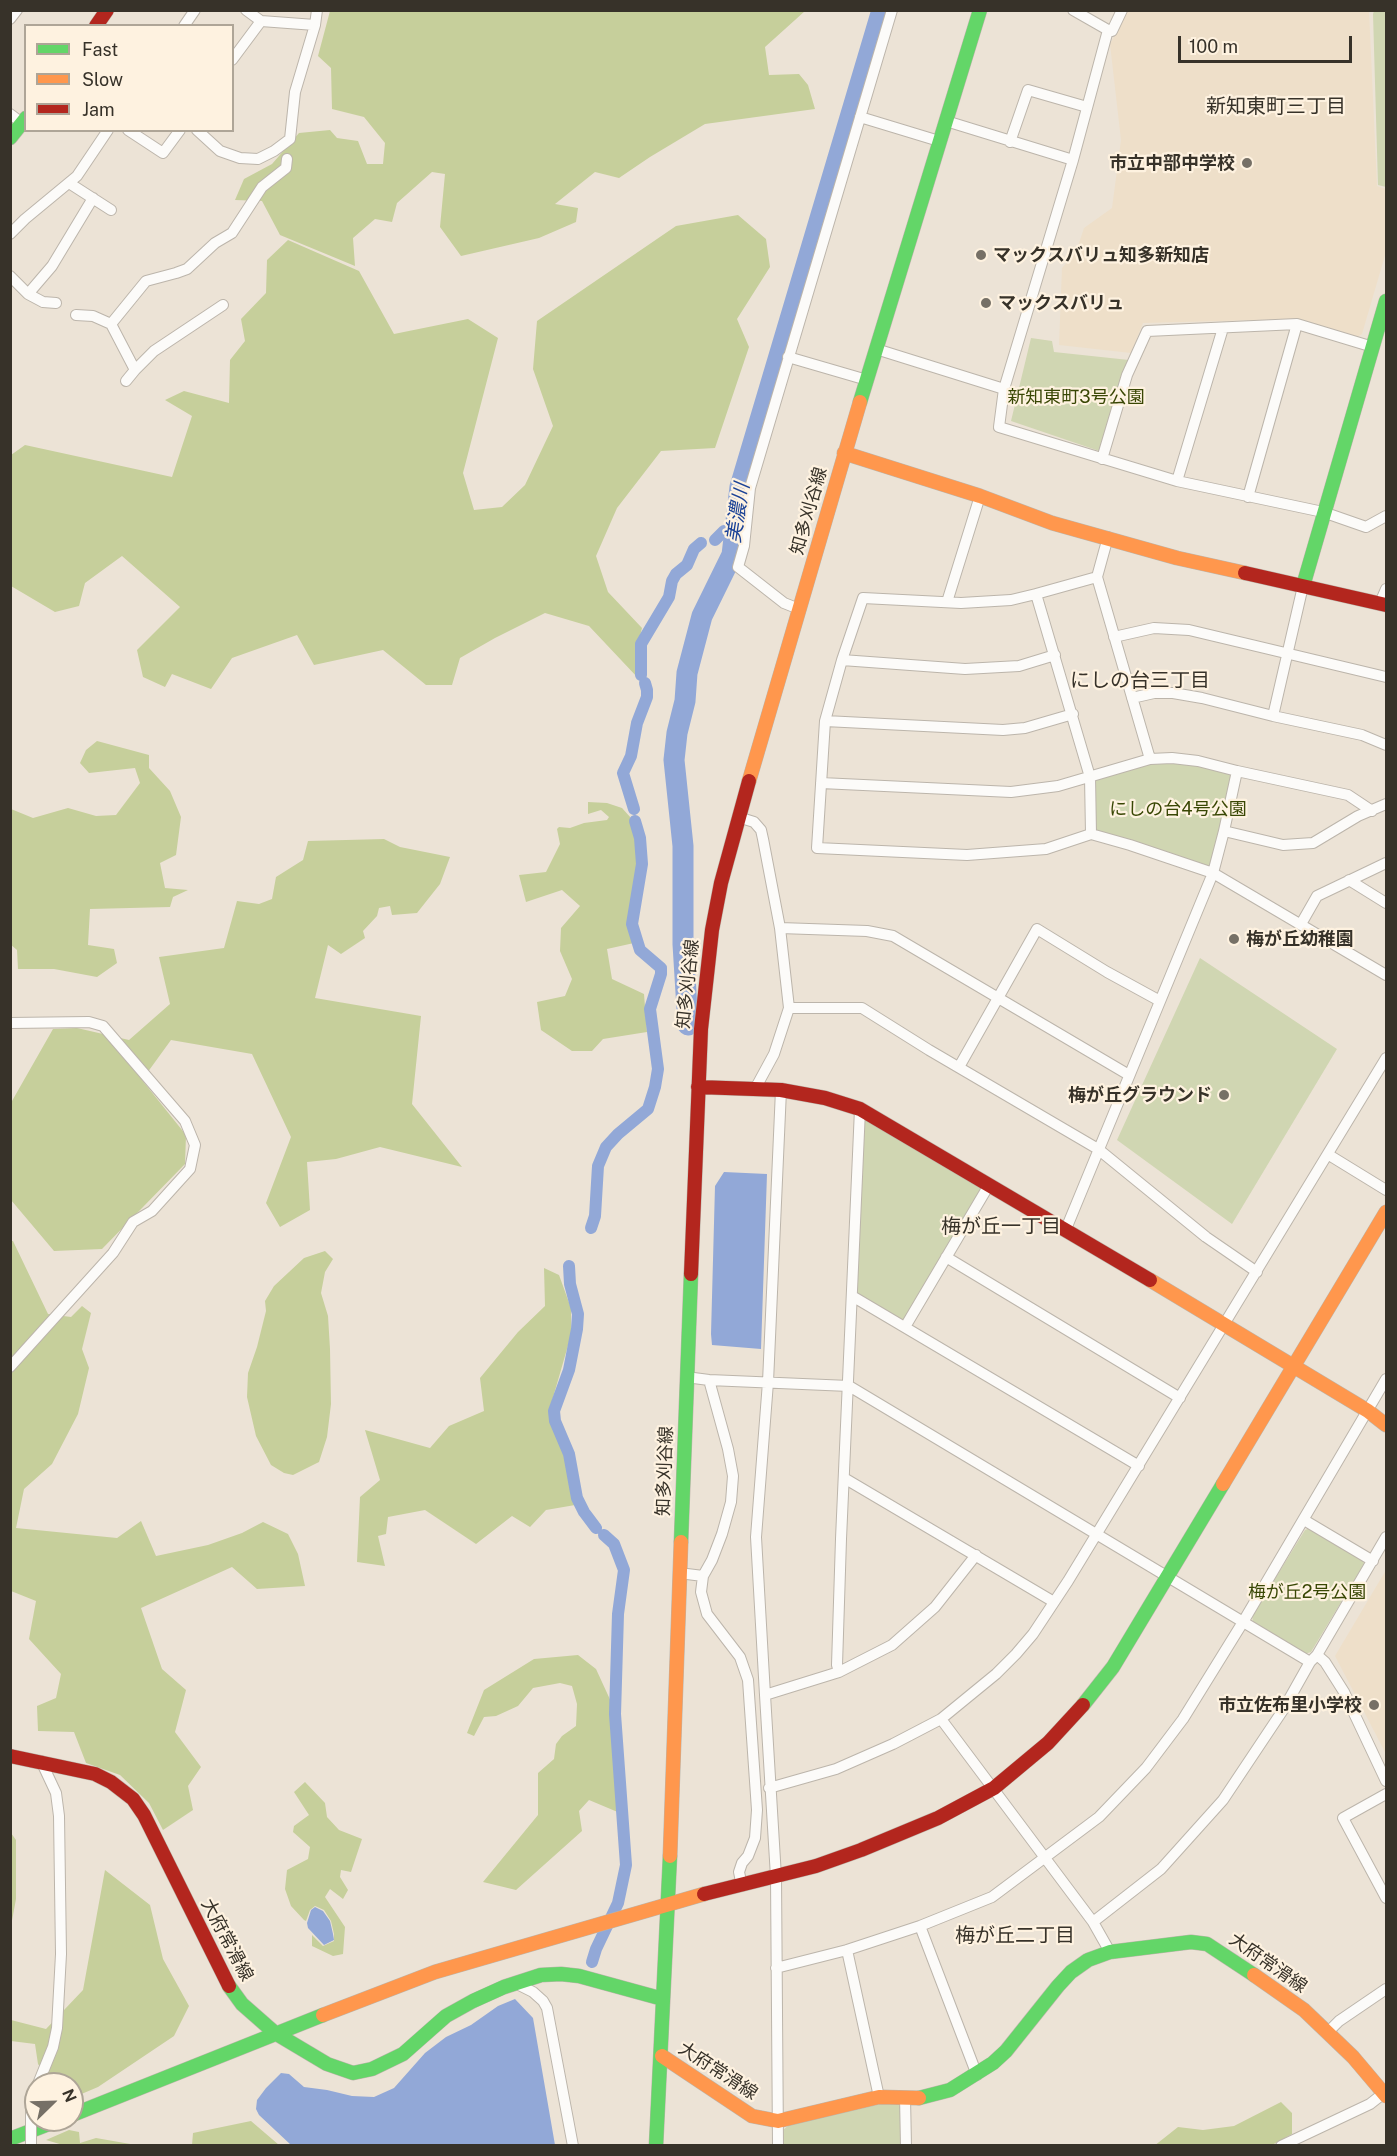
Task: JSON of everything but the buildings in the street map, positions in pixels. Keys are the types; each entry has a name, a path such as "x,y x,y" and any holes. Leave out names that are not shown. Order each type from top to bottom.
{"street":[{"path":"11,18 17,10"},
{"path":"97,24 107,10"},
{"path":"185,24 195,10"},
{"path":"246,10 261,21 315,25"},
{"path":"199,132 220,151 240,158 258,159 290,139 295,92 315,25 317,10"},
{"path":"799,609 784,603 738,567 744,546 750,488 892,10"},
{"name":"知多刈谷線","path":"663,1999 698,1087 701,1029 712,930 738,817 844,453 980,10"},
{"path":"1073,10 1112,31 1122,10"},
{"path":"234,57 261,21"},
{"path":"1108,30 1073,160 1004,389 999,427 1177,481 1323,512 1366,527 1386,516"},
{"path":"1010,142 1028,90 1087,107"},
{"path":"860,117 939,141"},
{"path":"10,138 19,118"},
{"path":"946,122 1073,160"},
{"path":"10,234 69,183 107,132"},
{"path":"131,132 163,153 179,132"},
{"path":"111,324 146,280 187,268 215,243 232,233 262,187 286,168 287,159"},
{"path":"69,183 111,210"},
{"path":"28,294 52,266 93,198"},
{"path":"10,276 28,294 43,302 56,303"},
{"path":"1273,716 1303,586 1323,512 1386,301"},
{"path":"126,381 154,351 223,305"},
{"path":"76,315 93,316 111,324 135,370"},
{"path":"1101,459 1127,375 1147,331 1297,324 1373,347"},
{"path":"1248,497 1297,324"},
{"path":"1177,481 1223,328"},
{"path":"876,349 1004,389"},
{"path":"788,357 867,380"},
{"path":"844,453 980,496 1052,523 1177,558 1383,604 1386,589"},
{"path":"947,602 980,496"},
{"path":"1108,537 1097,577 1150,759"},
{"path":"1097,577 1036,594 985,602 863,598 825,721 817,848 967,855 1046,849 1091,834 1213,873 1386,975"},
{"path":"1036,594 1090,777 1091,834"},
{"path":"1114,637 1154,628 1189,630 1386,677"},
{"path":"842,660 965,669 1019,666 1055,654"},
{"path":"1132,698 1154,693 1173,693 1202,698 1362,735 1386,745"},
{"path":"825,721 1003,730 1025,728 1073,714"},
{"path":"821,783 1011,792 1058,786 1150,759 1172,758 1348,795 1372,811"},
{"path":"1066,1229 1213,873 1237,771"},
{"path":"1224,831 1283,845 1313,843 1358,816 1386,804"},
{"path":"738,817 754,822 761,830 780,928 789,1008 774,1054 755,1089"},
{"path":"1301,924 1317,896 1386,862"},
{"path":"1349,880 1386,903"},
{"path":"780,928 867,931 893,936 1129,1076"},
{"path":"959,1066 1037,928 1107,972 1160,1001"},
{"path":"789,1008 862,1008 1098,1149 1206,1237 1257,1272"},
{"path":"10,1023 89,1022 104,1026 185,1121 195,1145 190,1168 152,1210 133,1222 113,1253 10,1367"},
{"path":"769,1788 836,1769 893,1744 941,1719 996,1674 1033,1634 1139,1466 1386,1058"},
{"path":"698,1087 781,1090 825,1098 860,1109 1066,1229 1368,1411 1386,1425"},
{"path":"778,2145 776,1877 756,1537 768,1382 781,1090"},
{"path":"839,1672 837,1653 860,1109"},
{"path":"1329,1155 1386,1191"},
{"path":"905,1327 989,1185"},
{"path":"84,2110 275,2033 435,1972 667,1904 776,1877 861,1850 938,1818 994,1788 1048,1743 1082,1707 1113,1667 1386,1212"},
{"path":"946,1257 1180,1398"},
{"path":"852,1296 1139,1466"},
{"path":"686,1377 849,1386 1243,1622 1314,1659 1325,1662 1344,1692 1386,1781"},
{"path":"776,1968 847,1950 920,1926 992,1897 1099,1817 1146,1768 1183,1719 1304,1520 1386,1379"},
{"path":"709,1380 733,1476 731,1502 722,1534 703,1576 701,1592 707,1614 740,1657 748,1680 756,1826 755,1838 739,1872 742,1886"},
{"path":"844,1478 1054,1602"},
{"path":"1304,1520 1373,1561"},
{"path":"1093,1922 1161,1869 1223,1800 1283,1710 1386,1537"},
{"path":"765,1695 839,1672 892,1645 935,1607 976,1555"},
{"path":"680,1574 703,1576"},
{"path":"941,1719 1046,1857 1093,1922 1110,1952"},
{"name":"大府常滑線","path":"10,1756 95,1774 111,1782 134,1799 225,1981 242,2004 275,2033 327,2064 353,2073 372,2069 403,2054 447,2016 473,2001 515,1983 541,1975 579,1976 663,1999 662,2056 736,2107 752,2115 777,2121 879,2097 923,2098 937,2095 976,2075 1006,2051 1071,1972 1088,1960 1110,1952 1191,1942 1207,1944 1222,1952 1304,2010 1353,2057 1385,2095"},
{"path":"41,1761 56,1793 59,1816 61,1954 55,2038 43,2072"},
{"path":"1386,1794 1343,1818 1386,1898"},
{"path":"920,1926 976,2075"},
{"path":"847,1950 879,2097"},
{"path":"515,1983 533,1992 547,2008 573,2145"},
{"path":"1328,2032 1339,2021 1386,1989"},
{"path":"656,2145 662,2056"},
{"path":"1281,2145 1385,2095"},
{"path":"905,2097 906,2145"},
{"path":"10,2139 28,2132"}],"shaded area":[{"name":"市立中部中学校","path":"1128,11 1369,11 1377,186 1386,189 1386,252 1362,334 1357,337 1297,319 1143,323 1131,353 1059,345 1062,268 1076,252 1084,228 1112,208 1121,140 1110,44"},
{"name":"市立佐布里小学校","path":"1386,1570 1386,1754 1335,1656"}],"green space":[{"path":"1386,10 1386,187 1378,185 1373,14 1374,11"},
{"path":"330,11 805,11 765,47 769,75 799,74 808,85 815,109 705,124 619,178 595,172 555,204 578,208 576,222 539,238 461,256 440,227 445,174 432,172 397,203 392,222 375,219 353,238 355,266 280,235 262,201 235,200 244,179 272,164 299,133 330,130 337,138 358,141 367,164 383,164 385,143 364,117 332,109 331,68 318,56"},
{"path":"738,215 766,239 770,267 737,319 749,347 715,448 661,451 617,508 596,556 608,592 642,628 636,652 638,678 589,626 545,613 460,658 452,685 426,685 383,650 314,665 297,635 232,658 211,689 172,674 165,687 143,677 137,650 180,607 122,556 85,583 79,606 55,612 11,586 11,455 25,445 172,477 192,416 165,400 184,391 229,403 230,360 245,341 241,319 266,293 267,260 288,240 359,271 394,334 468,319 498,338 463,473 474,510 502,507 525,485 553,426 533,369 537,321 676,226"},
{"name":"新知東町3号公園","path":"1031,338 1052,341 1054,352 1129,360 1105,453 1011,421"},
{"path":"97,741 149,755 149,768 170,791 181,817 176,855 160,863 165,888 188,890 173,897 170,907 90,909 88,945 114,949 117,963 97,977 54,969 18,969 17,950 10,944 11,809 33,818 68,808 96,816 116,815 140,783 135,768 89,773 80,763 86,750"},
{"name":"にしの台4号公園","path":"1150,759 1237,771 1213,873 1091,834 1090,777"},
{"path":"588,802 607,803 622,808 631,818 638,847 637,884 630,924 634,943 607,949 612,979 644,994 647,1032 603,1039 592,1051 572,1051 541,1030 537,1002 565,996 572,979 560,951 561,928 580,906 562,890 526,902 519,875 546,872 560,844 557,829 559,827 570,828 584,823 607,820 609,817 601,810 588,814"},
{"path":"384,839 400,847 450,857 440,884 417,913 392,915 390,906 379,908 377,916 363,931 365,938 341,954 328,945 315,998 421,1016 412,1104 462,1167 380,1147 336,1159 307,1162 310,1210 280,1227 266,1203 291,1137 252,1054 171,1040 142,1080 186,1135 185,1164 102,1249 54,1251 11,1200 12,1101 53,1029 77,1028 129,1040 170,1004 159,957 224,948 237,901 259,904 272,899 276,877 303,860 308,841"},
{"name":"梅が丘グラウンド","path":"1200,958 1337,1049 1232,1224 1117,1140"},
{"path":"860,1109 989,1185 905,1327 852,1296"},
{"path":"10,1241 13,1241 48,1314 71,1317 82,1306 91,1313 82,1349 89,1368 78,1414 52,1464 24,1489 16,1528 117,1538 141,1521 156,1556 208,1545 242,1533 263,1522 288,1534 298,1554 305,1586 257,1589 232,1567 141,1608 162,1669 186,1690 175,1732 201,1767 188,1786 193,1810 163,1830 149,1803 120,1775 86,1763 74,1732 38,1731 37,1706 56,1698 61,1674 29,1639 36,1601 11,1591"},
{"path":"325,1251 333,1259 325,1272 321,1293 328,1316 330,1349 331,1404 327,1437 319,1462 293,1475 284,1473 271,1465 256,1436 247,1397 248,1373 266,1311 265,1301 274,1286 304,1258"},
{"path":"544,1268 559,1275 571,1308 571,1335 550,1408 581,1504 546,1510 530,1527 512,1516 476,1544 425,1510 388,1517 386,1534 378,1536 385,1566 357,1562 360,1497 380,1480 365,1430 430,1448 449,1426 484,1411 480,1378 518,1332 545,1306"},
{"name":"梅が丘2号公園","path":"1310,1528 1363,1559 1364,1564 1311,1652 1305,1654 1253,1622 1252,1616 1305,1530"},
{"path":"578,1655 596,1669 613,1706 620,1813 589,1800 579,1811 582,1831 516,1890 483,1882 538,1815 538,1773 554,1759 556,1744 562,1736 576,1726 577,1704 572,1686 560,1683 533,1688 518,1706 496,1716 484,1717 474,1736 467,1733 484,1690 534,1659"},
{"path":"305,1782 325,1803 327,1817 339,1830 362,1839 351,1872 341,1870 340,1877 348,1890 343,1899 330,1889 325,1897 345,1927 343,1954 333,1956 312,1946 312,1935 323,1946 334,1941 331,1921 324,1910 315,1906 310,1910 306,1921 304,1920 291,1906 285,1889 287,1870 308,1859 310,1847 293,1832 294,1826 309,1815 294,1792"},
{"path":"11,1833 16,1840 16,1899 11,1926"},
{"path":"105,1870 150,1905 163,1959 189,2006 174,2036 98,2087 84,2093 84,2072 44,2072 38,2064 35,2044 11,2041 11,2020 46,2029 83,1990"},
{"path":"1281,2102 1292,2113 1292,2134 1272,2145 1154,2146 1178,2127 1203,2130 1234,2126"},
{"path":"885,2103 898,2104 901,2108 903,2145 783,2145 783,2130 789,2125"},
{"path":"251,2121 279,2145 192,2145 193,2133"},
{"path":"64,2132 79,2132 80,2143 96,2138 136,2145 63,2145 46,2140"}],"water":[{"path":"724,1172 767,1174 761,1349 712,1345 715,1186"},
{"path":"315,1907 323,1911 330,1921 334,1940 324,1945 308,1928 307,1923 311,1910"},
{"path":"515,1999 533,2018 555,2145 291,2145 259,2115 256,2109 257,2100 281,2073 289,2074 304,2087 352,2096 374,2097 394,2088 425,2053 446,2037 471,2025 498,2006"}],"waterway":[{"name":"美濃川","path":"688,1025 683,944 683,846 674,760 677,733 685,701 687,673 702,616 732,555 740,487 882,10"},
{"path":"715,540 724,531"},
{"path":"641,675 641,644 669,597 676,574 687,565 694,549 701,543"},
{"path":"634,809 623,773 631,756 637,723 647,697 645,683"},
{"path":"591,1228 595,1216 598,1166 606,1147 648,1109 658,1069 650,1009 661,968 640,950 632,924 642,864 640,838 635,821"},
{"path":"569,1266 570,1284 578,1314 577,1329 569,1370 554,1411 555,1421 569,1454 577,1498 596,1528"},
{"path":"592,1962 618,1903 626,1865 615,1714 618,1614 624,1570 614,1544 604,1535"}],"traffic: fast":[{"path":"860,402 980,10"},
{"path":"10,138 24,120"},
{"path":"1303,586 1386,301"},
{"path":"681,1542 691,1274"},
{"path":"1083,1705 1113,1667 1223,1484"},
{"path":"656,2146 670,1856"},
{"path":"919,2098 950,2090 993,2063 1006,2051 1058,1986 1071,1972 1088,1960 1110,1952 1191,1942 1207,1944 1254,1975"},
{"path":"229,1986 242,2004 275,2033 327,2064 353,2073 372,2069 403,2054 446,2016 473,2001 504,1987 541,1975 579,1976 663,1999"},
{"path":"84,2110 323,2015"},
{"path":"10,2139 28,2132"}],"traffic: slow":[{"path":"749,781 860,402"},
{"path":"844,453 980,496 1052,523 1177,558 1245,573"},
{"path":"1223,1484 1386,1212"},
{"path":"1150,1280 1368,1411 1386,1425"},
{"path":"670,1856 681,1542"},
{"path":"323,2015 435,1972 704,1894"},
{"path":"1254,1975 1304,2010 1353,2057 1386,2096"},
{"path":"662,2056 752,2116 778,2121 879,2097 919,2098"}],"traffic: jam":[{"path":"97,24 107,10"},
{"path":"1245,573 1386,605"},
{"path":"691,1274 701,1029 712,930 721,883 749,781"},
{"path":"698,1087 781,1090 825,1098 860,1109 1150,1280"},
{"path":"704,1894 816,1866 938,1818 994,1788 1048,1743 1083,1705"},
{"path":"10,1756 95,1774 111,1782 133,1799 144,1815 229,1986"}],"place":[{"name":"市立中部中学校","path":"1247,163"},
{"name":"マックスバリュ知多新知店","path":"981,255"},
{"name":"マックスバリュ","path":"986,303"},
{"name":"梅が丘幼稚園","path":"1234,939"},
{"name":"梅が丘グラウンド","path":"1224,1095"},
{"name":"市立佐布里小学校","path":"1374,1705"}],"district":[{"name":"新知東町三丁目","path":"1276,107"},
{"name":"にしの台三丁目","path":"1140,681"},
{"name":"梅が丘一丁目","path":"1001,1227"},
{"name":"梅が丘二丁目","path":"1015,1936"}]}
